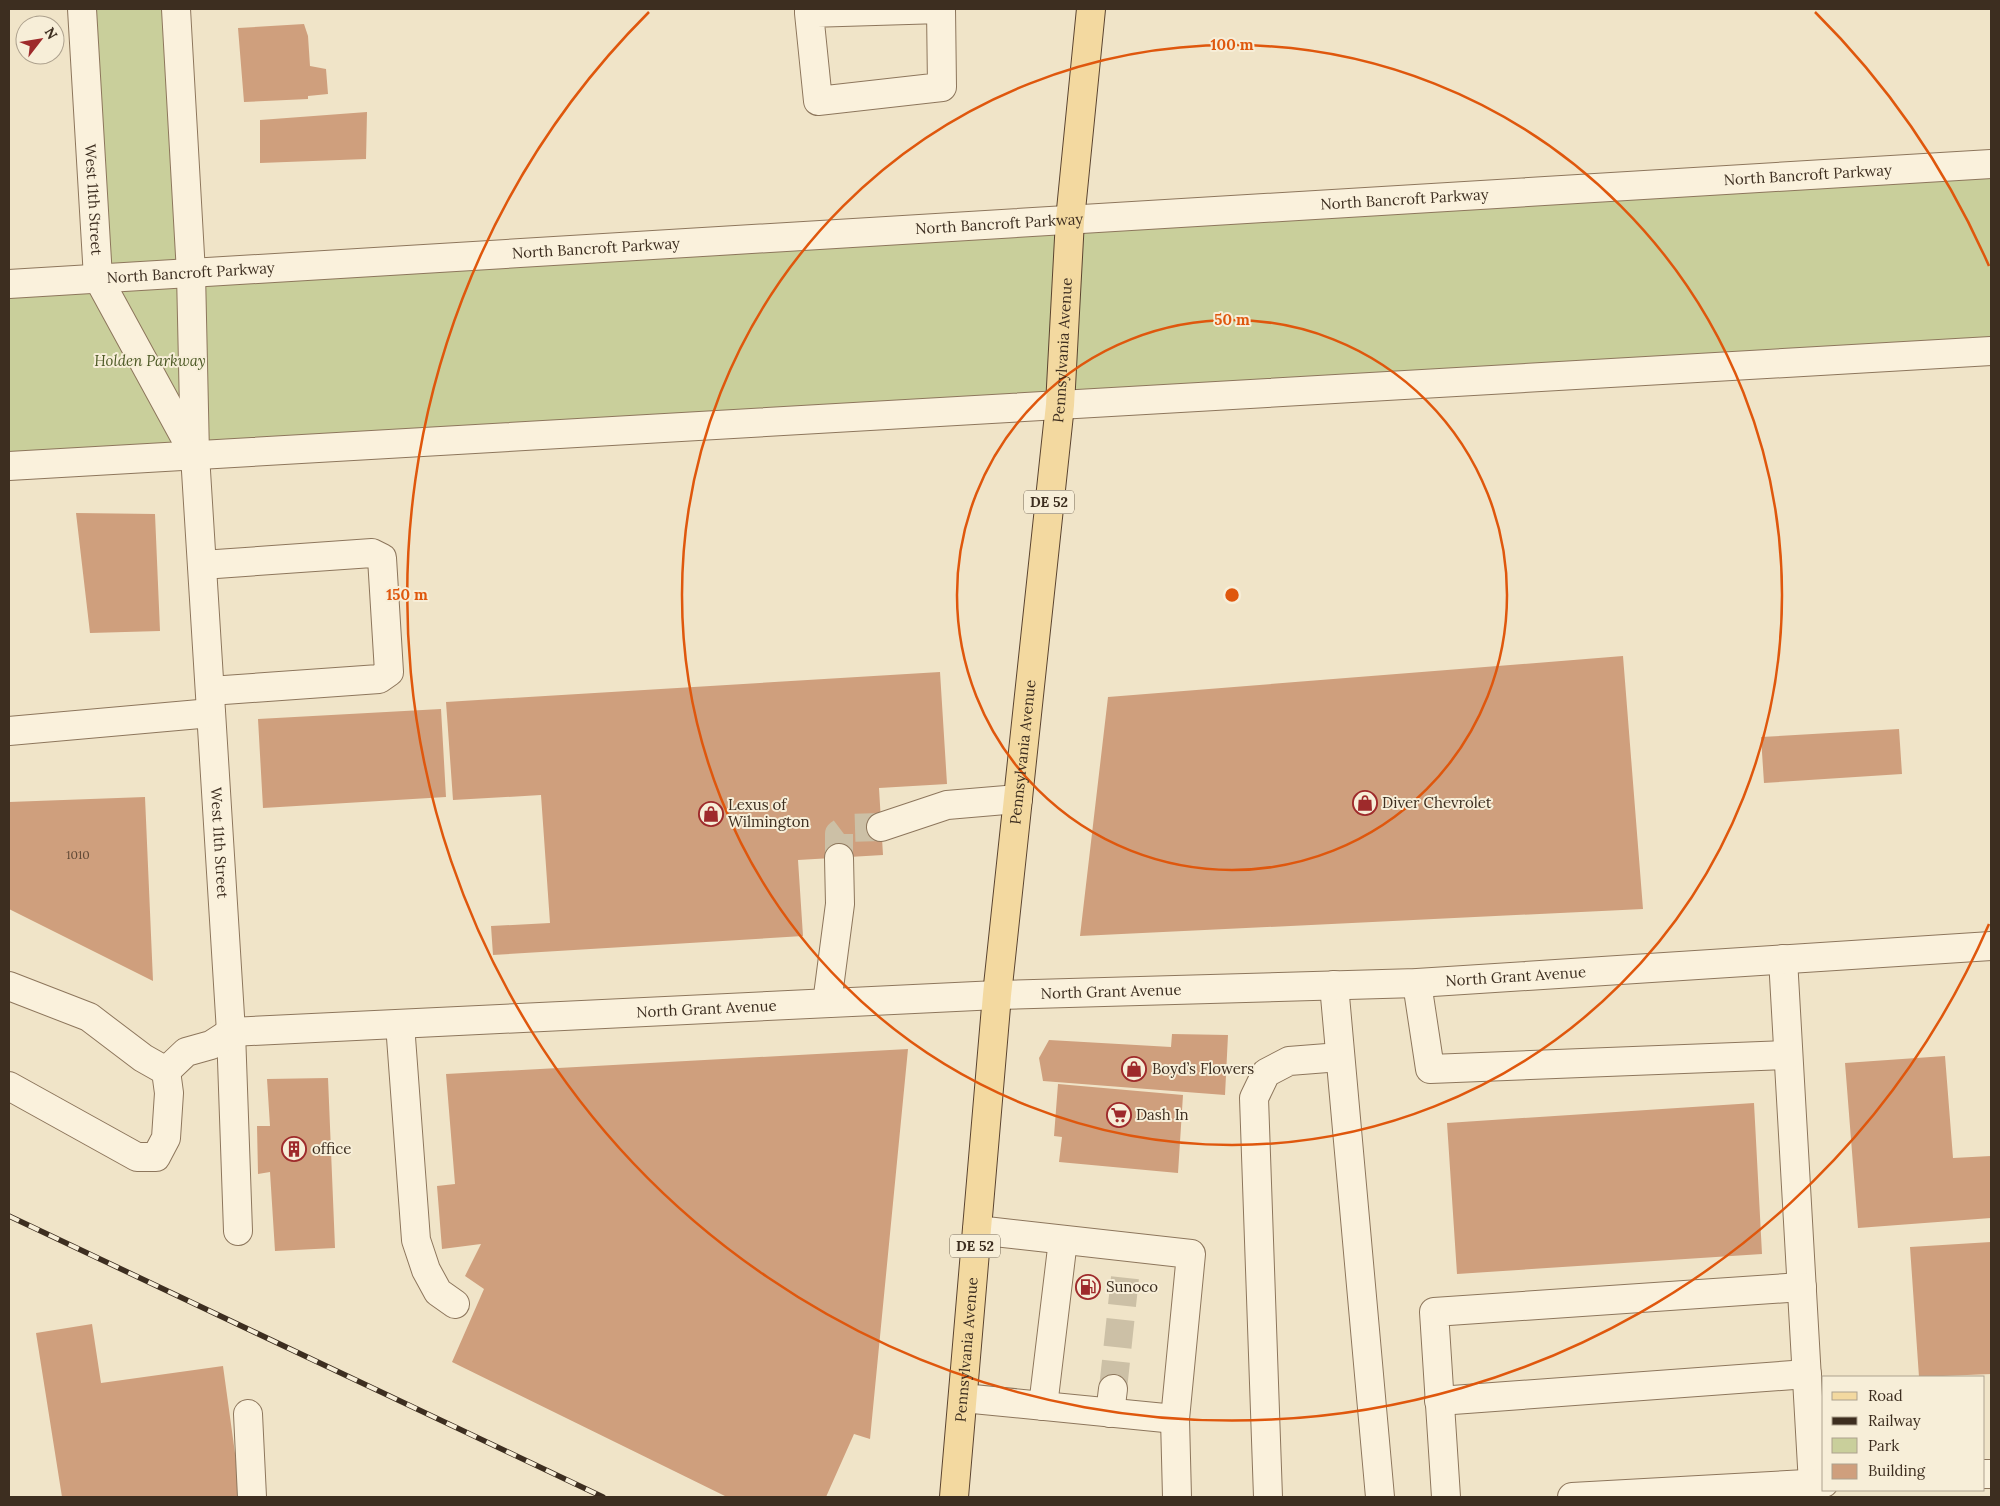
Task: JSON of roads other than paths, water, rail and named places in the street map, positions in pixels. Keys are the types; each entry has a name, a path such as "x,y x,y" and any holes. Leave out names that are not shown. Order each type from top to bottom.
{"main road":[{"name":"Pennsylvania Avenue","path":"954,1497 997,995 1060,405 1070,220 1090,9"}],"street":[{"name":"West 11th Street","path":"82,9 98,278 195,455"},
{"name":"West 11th Street","path":"176,9 191,273 195,455 231,1032 238,1231"},
{"path":"941,9 942,88 818,102 809,11 941,9"},
{"name":"North Bancroft Parkway","path":"9,284 1991,164"},
{"path":"9,466 1991,351"},
{"path":"9,731 380,679 390,672 382,558 372,553 202,565"},
{"path":"881,827 947,805 1018,799"},
{"path":"827,1003 839,913 839,858"},
{"name":"North Grant Avenue","path":"231,1032 997,995 1417,983 1991,946"},
{"path":"1572,1497 1772,1492 1819,1484 1807,1374 1783,959"},
{"path":"1417,983 1430,1070 1788,1055"},
{"path":"1334,985 1380,1497"},
{"path":"9,986 89,1017 143,1058 166,1071"},
{"path":"400,1024 416,1240 426,1270 438,1292 455,1304"},
{"path":"166,1071 186,1052 211,1045 231,1032"},
{"path":"1268,1497 1254,1098 1266,1073 1289,1061 1340,1058"},
{"path":"9,1086 138,1157 156,1157 166,1138 169,1093 166,1071"},
{"path":"977,1230 1063,1240 1127,1258 1191,1254 1175,1419 1177,1497"},
{"path":"1043,1406 1063,1240"},
{"path":"1446,1497 1434,1312 1802,1287"},
{"path":"1439,1401 1807,1374"},
{"path":"963,1398 1043,1406 1112,1401 1175,1419"},
{"path":"248,1414 252,1497"}],"tunnel":[{"path":"839,858 839,834 847,828 881,827"},
{"path":"1113,1389 1126,1268"}],"railway":[{"path":"9,1216 603,1497"}],"place":[{"name":"Diver Chevrolet","path":"1365,803"},
{"name":"Lexus of Wilmington","path":"711,814"},
{"name":"Boyd’s Flowers","path":"1134,1069"},
{"name":"Dash In","path":"1119,1115"},
{"name":"office","path":"294,1149"},
{"name":"Sunoco","path":"1088,1287"}],"park label":[{"name":"Holden Parkway","path":"150,361"}]}
